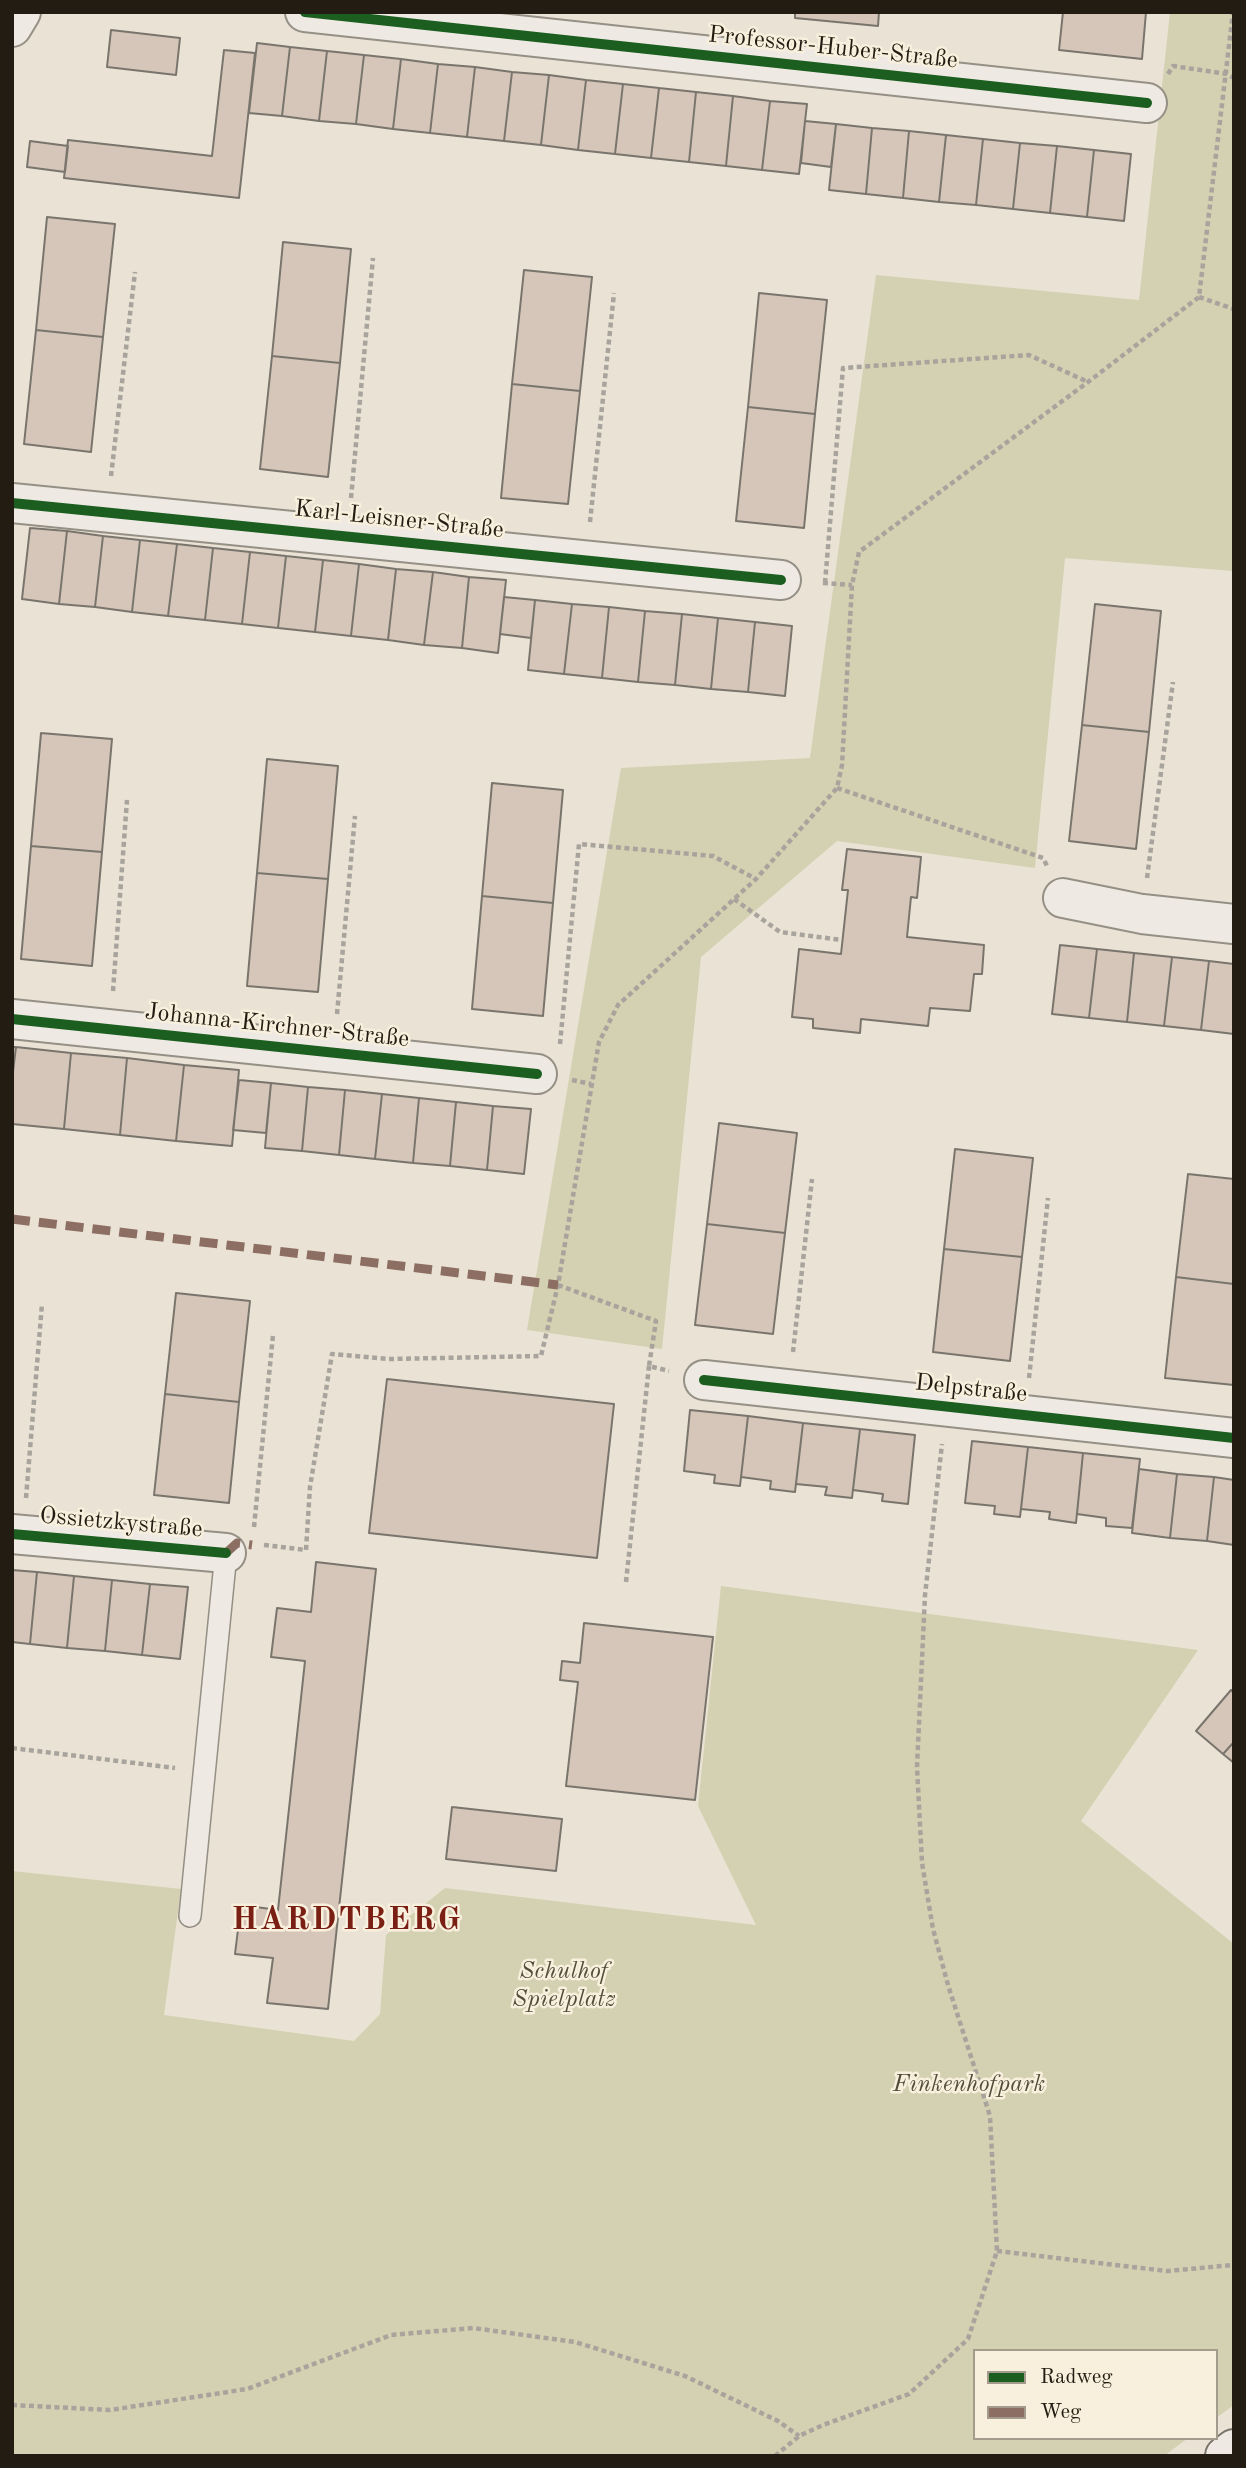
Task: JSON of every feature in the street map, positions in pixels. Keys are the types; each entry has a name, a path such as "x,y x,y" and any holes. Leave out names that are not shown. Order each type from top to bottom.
{"street":[{"path":"12,27 21,12"},
{"name":"Professor-Huber-Straße","path":"304,12 1147,103"},
{"name":"Karl-Leisner-Straße","path":"12,503 781,580"},
{"path":"1063,898 1142,914 1234,924"},
{"name":"Johanna-Kirchner-Straße","path":"12,1019 334,1053 548,1061"},
{"name":"Delpstraße","path":"704,1380 1234,1438"},
{"name":"Ossietzkystraße","path":"18,1534 247,1543"},
{"path":"1225,2456 1234,2449"}],"lane":[{"path":"190,1916 204,1771 247,1543"}],"path":[{"path":"272,1335 247,1543 306,1550 310,1487 332,1354 388,1359 541,1356 558,1284 599,1042 618,1005 755,879 837,788 842,765 852,586 859,552 1199,297 1233,12"},
{"path":"1147,103 1173,66 1227,74 1234,78"},
{"path":"348,536 373,258"},
{"path":"107,512 135,272"},
{"path":"586,560 614,293"},
{"path":"1199,297 1234,309"},
{"path":"825,583 843,368 1029,355 1088,382"},
{"path":"1142,914 1173,682"},
{"path":"837,788 1043,858 1063,898"},
{"path":"110,1030 127,800"},
{"path":"334,1053 355,816"},
{"path":"548,1061 579,844 713,856 755,879"},
{"path":"734,899 780,932 842,940"},
{"path":"789,1391 812,1179"},
{"path":"1026,1416 1048,1198"},
{"path":"558,1284 656,1321 626,1582"},
{"path":"18,1534 42,1304"},
{"path":"649,1366 704,1380"},
{"path":"775,2456 799,2436 822,2425 909,2394 968,2339 997,2251 990,2116 933,1929 922,1863 917,1767 924,1608 946,1408"},
{"path":"12,1748 204,1771"},
{"path":"997,2251 1167,2271 1234,2265"},
{"path":"12,2405 110,2410 247,2389 391,2335 473,2328 575,2342 685,2376 778,2421 799,2436"}],"green space":[{"path":"1170,12 1234,12 1234,571 1065,558 1035,868 837,841 701,957 662,1349 527,1330 621,768 810,758 876,275 1139,300"},
{"name":"Finkenhofpark","path":"721,1586 1198,1650 1081,1821 1234,1944 1234,2405 1218,2417 1218,2349 973,2349 973,2440 1185,2440 1164,2456 12,2456 12,1871 181,1889 164,2015 354,2041 380,2014 386,1935 445,1888 756,1925 698,1806"}],"building":[{"path":"795,12 879,12 878,26 795,18"},
{"path":"1063,12 1146,12 1142,59 1059,50"},
{"path":"111,30 180,38 176,75 107,67"},
{"path":"257,43 290,47 282,116 249,113"},
{"path":"290,47 327,51 319,121 282,116"},
{"path":"224,50 255,53 239,198 64,178 68,140 212,156"},
{"path":"327,51 364,55 356,124 319,121"},
{"path":"364,55 401,59 393,129 356,124"},
{"path":"401,59 438,64 430,133 393,129"},
{"path":"438,64 475,67 467,137 430,133"},
{"path":"475,67 512,72 504,141 467,137"},
{"path":"512,72 549,75 541,145 504,141"},
{"path":"549,75 586,80 578,150 541,145"},
{"path":"586,80 623,84 615,154 578,150"},
{"path":"623,84 659,88 651,158 615,154"},
{"path":"659,88 696,92 689,162 651,158"},
{"path":"696,92 733,96 726,166 689,162"},
{"path":"733,96 770,101 762,170 726,166"},
{"path":"770,101 807,104 799,174 762,170"},
{"path":"805,121 836,124 831,167 801,163"},
{"path":"836,124 872,128 866,194 829,190"},
{"path":"872,128 909,131 903,198 866,194"},
{"path":"909,131 946,135 939,202 903,198"},
{"path":"946,135 983,139 976,205 939,202"},
{"path":"983,139 1020,143 1013,209 976,205"},
{"path":"30,141 68,146 65,172 27,167"},
{"path":"1020,143 1057,146 1050,213 1013,209"},
{"path":"1057,146 1094,150 1087,217 1050,213"},
{"path":"1094,150 1131,154 1124,221 1087,217"},
{"path":"47,217 115,224 103,337 36,330"},
{"path":"283,242 351,249 340,363 272,356"},
{"path":"524,270 592,277 580,391 512,384"},
{"path":"759,293 827,300 815,414 748,407"},
{"path":"36,330 103,337 91,452 24,444"},
{"path":"272,356 340,363 328,477 260,469"},
{"path":"512,384 580,391 568,504 501,498"},
{"path":"748,407 815,414 804,528 736,521"},
{"path":"30,528 67,531 59,604 22,599"},
{"path":"67,531 103,536 95,607 59,604"},
{"path":"103,536 140,540 132,612 95,607"},
{"path":"140,540 177,544 168,616 132,612"},
{"path":"177,544 213,548 205,620 168,616"},
{"path":"213,548 250,552 242,624 205,620"},
{"path":"250,552 286,556 278,628 242,624"},
{"path":"286,556 323,560 315,632 278,628"},
{"path":"323,560 359,564 351,636 315,632"},
{"path":"359,564 396,569 388,640 351,636"},
{"path":"396,569 433,572 424,645 388,640"},
{"path":"433,572 469,577 462,648 424,645"},
{"path":"469,577 506,580 498,653 462,648"},
{"path":"504,597 535,600 531,638 500,634"},
{"path":"535,600 572,604 564,674 528,670"},
{"path":"572,604 609,607 602,678 564,674"},
{"path":"1095,604 1161,611 1149,732 1082,725"},
{"path":"609,607 645,611 638,682 602,678"},
{"path":"645,611 682,614 675,685 638,682"},
{"path":"682,614 718,618 711,689 675,685"},
{"path":"718,618 755,622 748,692 711,689"},
{"path":"755,622 792,626 785,696 748,692"},
{"path":"1082,725 1149,732 1136,849 1069,841"},
{"path":"41,733 112,739 102,852 31,846"},
{"path":"267,759 338,766 328,879 257,873"},
{"path":"492,783 563,790 553,903 482,896"},
{"path":"31,846 102,852 92,966 21,959"},
{"path":"847,849 921,857 917,898 911,897 907,937 984,945 982,974 974,974 970,1011 930,1008 928,1026 861,1019 860,1033 813,1028 813,1019 792,1017 799,949 841,954 848,890 842,890"},
{"path":"257,873 328,879 318,992 247,986"},
{"path":"482,896 553,903 543,1016 472,1009"},
{"path":"1060,945 1097,949 1089,1018 1052,1014"},
{"path":"1097,949 1134,953 1127,1022 1089,1018"},
{"path":"1134,953 1172,957 1164,1026 1127,1022"},
{"path":"1172,957 1209,961 1201,1030 1164,1026"},
{"path":"1209,961 1234,964 1234,1034 1201,1030"},
{"path":"12,1047 16,1047 12,1080"},
{"path":"16,1047 71,1053 64,1129 12,1124 12,1080"},
{"path":"71,1053 127,1058 120,1135 64,1129"},
{"path":"127,1058 184,1065 176,1141 120,1135"},
{"path":"184,1065 239,1070 232,1146 176,1141"},
{"path":"239,1080 271,1083 266,1133 233,1130"},
{"path":"271,1083 308,1087 302,1151 265,1148"},
{"path":"308,1087 345,1090 339,1155 302,1151"},
{"path":"345,1090 382,1094 375,1159 339,1155"},
{"path":"382,1094 419,1098 413,1163 375,1159"},
{"path":"419,1098 456,1102 450,1166 413,1163"},
{"path":"456,1102 493,1106 487,1170 450,1166"},
{"path":"493,1106 531,1109 524,1174 487,1170"},
{"path":"719,1123 797,1133 785,1233 707,1224"},
{"path":"955,1149 1033,1158 1022,1257 944,1249"},
{"path":"1188,1174 1234,1179 1234,1284 1176,1277"},
{"path":"707,1224 785,1233 773,1334 695,1325"},
{"path":"944,1249 1022,1257 1010,1361 933,1352"},
{"path":"1176,1277 1234,1284 1234,1385 1165,1378"},
{"path":"176,1293 250,1301 239,1402 165,1394"},
{"path":"387,1379 614,1404 597,1558 369,1533"},
{"path":"165,1394 239,1402 229,1503 154,1495"},
{"path":"690,1410 748,1416 740,1486 714,1483 715,1475 684,1471"},
{"path":"748,1416 803,1423 795,1492 770,1489 771,1481 741,1477"},
{"path":"803,1423 860,1429 852,1498 825,1495 827,1487 796,1484"},
{"path":"860,1429 915,1435 908,1504 882,1501 883,1494 853,1490"},
{"path":"972,1441 1028,1447 1020,1517 994,1514 995,1506 965,1503"},
{"path":"1028,1447 1083,1453 1076,1523 1049,1519 1050,1512 1021,1509"},
{"path":"1083,1453 1140,1459 1132,1528 1106,1526 1106,1518 1077,1514"},
{"path":"1139,1469 1177,1474 1170,1538 1132,1533"},
{"path":"1177,1474 1214,1477 1207,1541 1170,1538"},
{"path":"1214,1477 1234,1480 1234,1545 1207,1541"},
{"path":"316,1562 376,1569 328,2009 267,2003 273,1958 235,1954 241,1905 278,1910 305,1661 271,1657 277,1608 311,1612"},
{"path":"12,1570 37,1572 30,1644 12,1642"},
{"path":"37,1572 74,1576 67,1648 30,1644"},
{"path":"74,1576 112,1580 105,1651 67,1648"},
{"path":"112,1580 150,1584 142,1655 105,1651"},
{"path":"150,1584 188,1587 180,1659 142,1655"},
{"path":"584,1623 713,1637 695,1800 566,1786 578,1682 560,1680 562,1661 580,1663"},
{"path":"1231,1690 1234,1693 1234,1742 1223,1754 1196,1731"},
{"path":"1234,1742 1234,1763 1223,1754"},
{"path":"452,1807 562,1819 556,1871 446,1859"}],"marked path":[{"path":"12,1219 558,1285"},
{"path":"226,1553 237,1543 252,1545"}],"cycle path":[{"path":"305,12 1147,103"},
{"path":"12,503 781,580"},
{"path":"12,1019 537,1074"},
{"path":"704,1380 1234,1438"},
{"path":"12,1534 226,1553"}],"district":[{"name":"HARDTBERG","path":"347,1921"}],"park label":[{"name":"Schulhof Spielplatz","path":"564,1986"}]}
